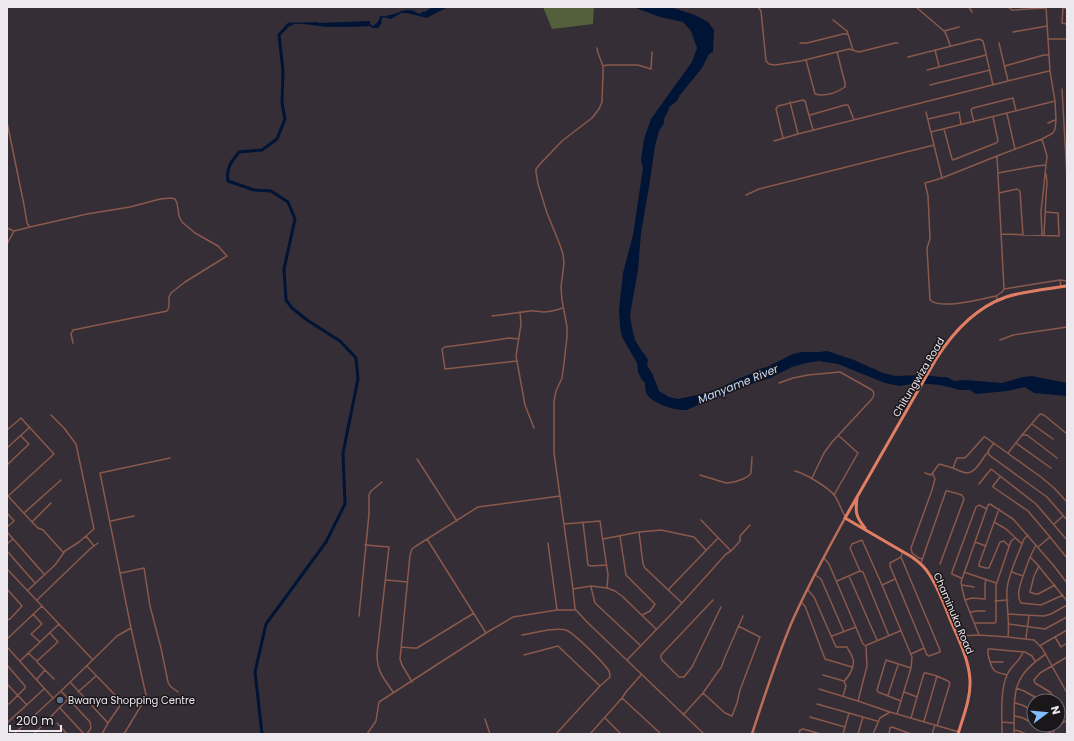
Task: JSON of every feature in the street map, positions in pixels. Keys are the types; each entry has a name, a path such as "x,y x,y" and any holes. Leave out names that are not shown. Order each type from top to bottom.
{"main road":[{"name":"Chitungwiza Road","path":"845,518 942,349 958,329 973,316 998,301 1015,295 1067,286"},
{"path":"857,496 857,516 866,529"},
{"path":"752,734 781,649 801,602 814,574 845,518"},
{"name":"Chaminuka Road","path":"845,518 866,529 921,563 932,579 957,636 967,663 970,680 965,710 959,733"}],"street":[{"path":"758,7 761,11 766,61 769,64 775,65 806,60 849,49 859,52 898,43"},
{"path":"916,7 944,31 950,46"},
{"path":"919,10 923,7"},
{"path":"969,7 972,12"},
{"path":"1008,7 1012,10 1046,8 1050,71 1055,101 1055,129 1053,133 1042,139 942,178 925,183 928,196 930,239 927,248 930,300 935,303 955,304 996,296 1004,289 1060,280 1067,281"},
{"path":"1067,8 1063,8 1062,23 1067,24"},
{"path":"833,20 846,30 853,50"},
{"path":"1013,32 1047,26"},
{"path":"944,31 959,27"},
{"path":"800,43 806,44 848,34"},
{"path":"908,57 979,39 983,41 994,85"},
{"path":"1048,39 1067,39"},
{"path":"999,43 1008,81"},
{"path":"597,48 604,74 602,102 596,114 588,122 562,141 536,169 538,184 547,213 563,254 564,263 561,287 562,308 567,327 566,342 562,378 554,400 553,425 554,453 573,589 574,606 587,622 704,734"},
{"path":"935,50 939,67"},
{"path":"603,66 638,65 651,69 652,52"},
{"path":"806,60 815,94 821,96 832,94 845,87 837,52"},
{"path":"927,70 986,55"},
{"path":"1005,66 1044,55 1049,55"},
{"path":"930,85 990,70"},
{"path":"774,141 1050,71"},
{"path":"1062,89 1067,177"},
{"path":"974,122 971,110 973,108 1013,98 1016,111"},
{"path":"783,138 776,109 778,106 790,102 805,101 813,130"},
{"path":"931,132 1055,101"},
{"path":"790,102 798,134"},
{"path":"810,115 848,105 854,120"},
{"path":"926,112 942,178"},
{"path":"928,119 959,112 962,125"},
{"path":"1007,114 1015,149"},
{"path":"944,129 953,160 998,141 993,116"},
{"path":"1048,122 1056,120"},
{"path":"7,122 27,223 30,227"},
{"path":"1042,139 1047,156 1042,212 1043,235"},
{"path":"746,195 759,189 934,145"},
{"path":"997,156 1004,289"},
{"path":"998,173 1046,165"},
{"path":"1043,235 1048,180 1045,172"},
{"path":"999,193 1017,189 1020,191 1023,235"},
{"path":"7,228 14,231 87,214 171,198 176,201 179,216 182,222 195,233 218,246 227,256 185,282 171,293 167,311 73,330 71,334 73,343"},
{"path":"1001,234 1059,236 1058,213 1046,212"},
{"path":"7,244 14,231"},
{"path":"1060,280 1061,287"},
{"path":"996,296 998,301"},
{"path":"492,316 536,310 544,312 562,308"},
{"path":"520,312 521,324 516,356 525,405 534,428"},
{"path":"1000,340 1013,336 1067,327"},
{"path":"517,361 445,368 442,349 445,346 508,338 519,339"},
{"path":"779,383 808,375 840,372 872,390 874,394 873,399 832,442 824,453 812,478"},
{"path":"1008,454 1040,414 1067,434"},
{"path":"28,590 55,565 68,549 94,529 76,444 64,428 51,415"},
{"path":"7,430 21,418 54,454 7,497 38,528 43,530 64,553"},
{"path":"1032,424 1053,439"},
{"path":"7,448 30,427"},
{"path":"1022,435 1027,435 1057,458"},
{"path":"7,465 29,444 21,436"},
{"path":"834,495 858,454 839,436"},
{"path":"953,468 957,458 966,457 984,437 1042,478 1067,502"},
{"path":"932,474 939,464 965,473 974,470 994,443"},
{"path":"1016,443 1051,468"},
{"path":"988,453 1047,497 1067,520"},
{"path":"700,476 726,483 746,478 750,476 751,473 752,457"},
{"path":"124,734 146,697 100,472 170,458"},
{"path":"417,460 456,521"},
{"path":"979,484 991,469 1036,504 1067,540"},
{"path":"795,471 812,478 834,495 845,518"},
{"path":"925,474 932,474"},
{"path":"922,559 912,554 911,548 932,490 935,479 932,474"},
{"path":"1000,477 993,487 1028,511 1067,558"},
{"path":"24,513 61,480"},
{"path":"358,616 369,496 374,488 382,482"},
{"path":"921,563 946,491 948,490 962,495 964,499 940,564"},
{"path":"412,682 400,659 411,552 414,548 478,507 560,496"},
{"path":"32,522 51,503"},
{"path":"979,635 965,600 961,584 964,572 990,504 1013,518 1067,583"},
{"path":"962,579 953,575 952,572 976,506 978,505 987,509"},
{"path":"999,509 979,565 986,568 990,566 1000,542 1004,541 1009,546"},
{"path":"7,514 14,521 7,527"},
{"path":"111,521 134,516"},
{"path":"1054,524 1063,516"},
{"path":"701,520 731,551"},
{"path":"564,524 600,521 606,565 607,588"},
{"path":"583,522 588,564 591,566 606,565"},
{"path":"994,522 1006,529 1022,544"},
{"path":"627,660 682,603 726,554 731,551 740,541 740,536 750,525"},
{"path":"603,539 639,532 661,530 694,537 706,550"},
{"path":"7,532 44,574"},
{"path":"639,532 644,566 682,603"},
{"path":"1008,636 1009,624 1007,588 1022,544 1028,535"},
{"path":"86,536 94,546"},
{"path":"620,536 626,575 655,604 650,611 642,615"},
{"path":"668,590 718,538"},
{"path":"975,623 996,623 996,584 1009,546 1015,538"},
{"path":"1038,547 1050,538"},
{"path":"7,544 13,539"},
{"path":"427,539 486,633"},
{"path":"889,636 863,572 860,571 850,548 852,544 862,540 912,658 911,668 897,714"},
{"path":"548,542 557,610"},
{"path":"975,542 986,546"},
{"path":"37,600 98,543"},
{"path":"365,545 389,547 377,660 380,673 393,692"},
{"path":"1036,545 1019,588 1021,604 1042,605 1062,595"},
{"path":"7,551 35,583"},
{"path":"901,557 890,563 890,566 927,656 929,656 940,652 901,557 903,551"},
{"path":"823,557 829,564 863,644 866,646 867,666 858,701"},
{"path":"1030,557 1067,601"},
{"path":"1039,566 1034,576 1030,592 1038,594 1055,585"},
{"path":"121,573 144,568 150,606 168,683 178,692"},
{"path":"7,569 93,660"},
{"path":"836,581 860,571"},
{"path":"964,572 996,584"},
{"path":"1012,572 1023,576"},
{"path":"814,574 821,579 844,632"},
{"path":"849,576 877,640"},
{"path":"882,585 895,579"},
{"path":"965,600 972,598 985,599 986,579"},
{"path":"386,580 408,582"},
{"path":"961,584 974,587"},
{"path":"573,589 591,586 607,588 619,594 656,629"},
{"path":"591,586 594,603 641,646"},
{"path":"7,589 22,606 7,620"},
{"path":"807,589 814,596 837,647 847,647 853,660 854,663 849,678 844,681"},
{"path":"712,600 661,656 662,660 679,677 684,677 692,667 721,607"},
{"path":"995,601 1008,600"},
{"path":"801,602 805,606 825,659 852,668"},
{"path":"1008,614 1040,617 1046,616 1067,605"},
{"path":"7,639 42,606"},
{"path":"367,734 376,721 379,702 486,633 513,617 557,610 576,610"},
{"path":"971,612 985,611"},
{"path":"402,647 417,648 474,613"},
{"path":"33,614 42,624 31,634 40,642"},
{"path":"683,715 703,694 721,668 743,616"},
{"path":"1026,638 1029,616"},
{"path":"1009,624 1045,629 1067,617"},
{"path":"20,661 59,624"},
{"path":"703,694 725,713 732,716 760,637 738,626"},
{"path":"832,636 856,627"},
{"path":"15,733 61,691 117,636 131,628"},
{"path":"522,635 555,629 566,631 574,636 610,672 610,677 556,734"},
{"path":"866,646 901,630"},
{"path":"1040,645 1067,630"},
{"path":"37,661 58,642 50,633"},
{"path":"957,636 1008,636 1034,640 1040,645 1046,654 1067,693"},
{"path":"1055,637 1060,647 1067,643"},
{"path":"524,655 558,646 600,686"},
{"path":"7,647 53,698"},
{"path":"911,654 924,648"},
{"path":"1007,676 994,670 987,651 989,649 1028,653 1032,656 1035,662"},
{"path":"1002,734 1003,690 1007,676 1022,656 1023,652"},
{"path":"28,653 54,680"},
{"path":"1014,734 1016,688 1021,676 1027,668 1046,654"},
{"path":"1051,693 1034,681 1040,673 1067,657"},
{"path":"901,701 878,692 877,690 886,660 911,668"},
{"path":"990,662 1003,662"},
{"path":"87,665 120,702 119,707 102,734"},
{"path":"888,696 898,665"},
{"path":"7,666 25,685 25,688 7,706"},
{"path":"36,679 46,670"},
{"path":"911,718 924,673 937,676 948,681 950,683 932,734"},
{"path":"823,674 844,681"},
{"path":"590,734 641,675"},
{"path":"78,692 97,676"},
{"path":"924,721 937,676"},
{"path":"843,696 846,686 844,681"},
{"path":"70,682 108,723"},
{"path":"7,684 26,704"},
{"path":"7,721 44,688"},
{"path":"1016,688 1027,693"},
{"path":"819,689 959,733"},
{"path":"60,708 85,734 90,728 90,723 61,691"},
{"path":"904,692 917,697"},
{"path":"622,698 661,734"},
{"path":"34,734 68,699"},
{"path":"817,704 878,721"},
{"path":"1015,704 1026,707"},
{"path":"873,734 880,718 890,712"},
{"path":"843,734 849,713"},
{"path":"1015,716 1026,720"},
{"path":"810,717 845,727"},
{"path":"858,734 863,717"},
{"path":"605,718 621,734"},
{"path":"486,719 490,734"},
{"path":"1052,734 1056,727 1067,720"},
{"path":"57,722 67,734"},
{"path":"1002,722 1014,722"},
{"path":"799,734 800,730 803,728 821,734"},
{"path":"889,734 890,728 911,734"},
{"path":"1014,730 1019,730 1026,734"}],"green space":[{"path":"543,7 594,7 593,24 552,29"}],"water":[{"path":"432,7 448,7 427,18 407,13 401,13 391,19 383,17 381,21 382,23 378,28 369,26 327,27 289,23 370,21 370,24 373,26 376,24 380,16 409,10 420,14"},
{"name":"Manyame River","path":"633,7 670,7 695,15 708,22 714,30 713,52 709,54 702,68 680,95 677,101 669,107 664,123 659,131 655,146 641,233 638,270 630,315 635,340 648,360 647,366 652,373 659,391 669,397 678,399 702,394 720,388 793,354 801,352 827,351 854,360 883,373 895,376 924,375 947,377 954,381 965,380 1002,383 1032,376 1067,383 1067,396 1034,393 1025,387 1007,391 976,394 970,390 959,390 940,385 917,383 900,386 885,383 838,364 819,361 792,367 770,378 745,386 722,396 718,396 716,399 699,403 698,405 686,410 663,406 652,400 646,392 645,383 638,372 637,363 622,337 619,310 623,273 633,235 643,168 641,160 644,139 651,119 692,62 697,48 691,31 683,22 660,17"}],"waterway":[{"path":"262,734 255,672 266,624 326,542 345,504 343,453 358,379 356,358 340,341 307,320 292,308 286,300 284,269 295,219 288,202 271,191 254,190 228,181 230,165 239,152 262,150 277,139 285,119 282,103 283,71 279,35 289,24 292,24"}],"place":[{"name":"Bwanya Shopping Centre","path":"60,700"}]}
